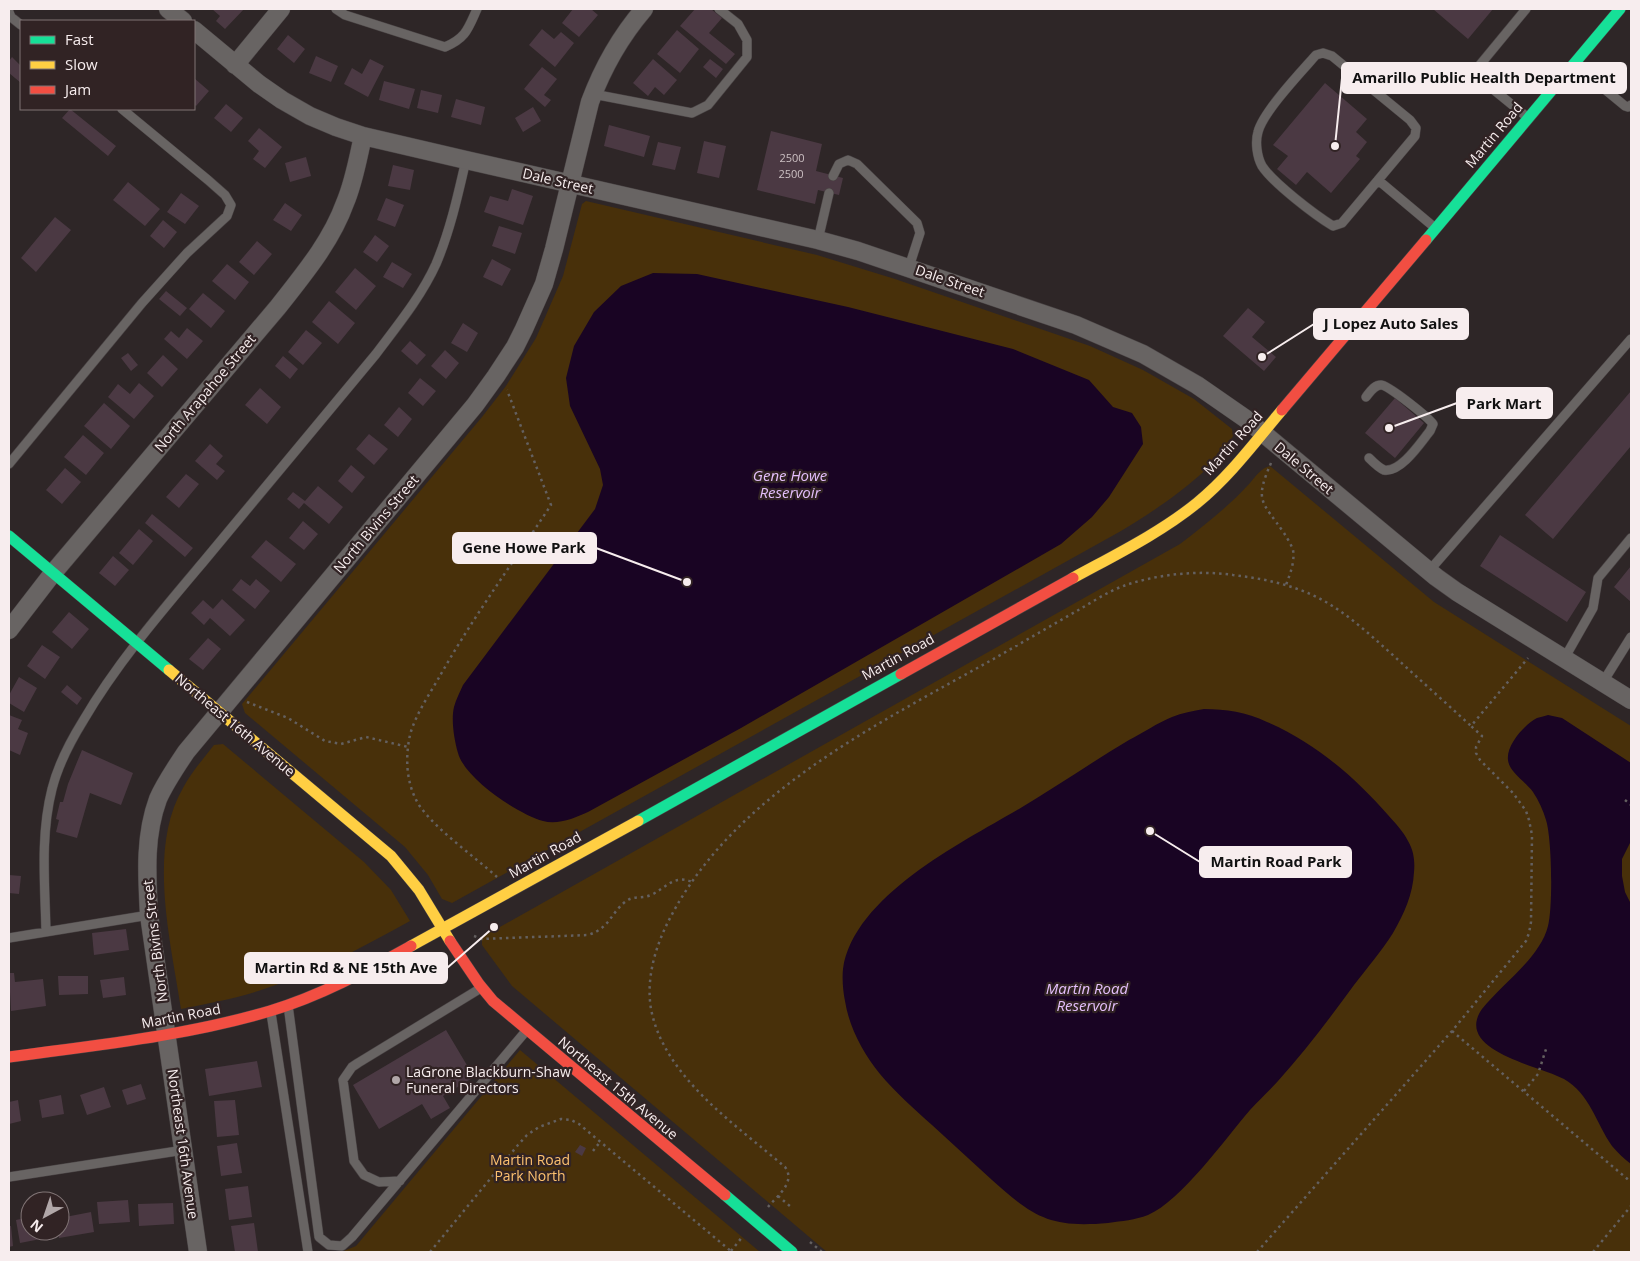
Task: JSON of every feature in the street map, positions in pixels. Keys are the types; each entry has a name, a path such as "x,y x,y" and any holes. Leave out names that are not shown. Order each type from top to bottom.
{"street":[{"path":"168,9 182,20"},
{"path":"235,65 281,9"},
{"name":"North Bivins Street","path":"167,1036 148,915 146,870 151,821 159,798 170,776 186,752 496,376 524,329 544,284 593,94 613,52 624,34 644,9"},
{"name":"Martin Road","path":"9,1057 167,1036 271,1011 335,987 443,929 1154,533 1182,514 1233,469 1574,64 1614,13"},
{"name":"Dale Street","path":"195,31 259,84 289,104 336,127 362,136 818,240 909,267 1076,325 1123,344 1197,385 1262,433 1428,571 1463,597 1631,700"},
{"name":"North Arapahoe Street","path":"9,630 53,573 311,265 330,234 345,204 362,136"},
{"name":"Northeast 16th Avenue","path":"9,536 391,856 411,878 443,929"},
{"name":"Northeast 15th Avenue","path":"443,929 481,988 493,1001 526,1031 792,1252"},
{"name":"Northeast 16th Avenue","path":"167,1036 198,1252"}],"lane":[{"path":"336,9 344,15 445,47 457,42 467,31 477,9"},
{"path":"593,94 692,112 708,105 747,57 747,40 738,24 719,9"},
{"path":"1526,9 1474,72 1528,118"},
{"path":"9,12 11,17 20,24"},
{"path":"1323,53 1332,56 1410,120 1416,128 1416,136 1378,180 1342,223 1333,226 1270,176 1261,164 1257,149 1258,132 1268,113 1316,55 1323,53"},
{"path":"1574,64 1625,106 1631,105"},
{"path":"9,464 142,303 187,253 227,216 231,205 225,195 208,180 123,110"},
{"path":"46,932 44,849 46,820 52,789 62,760 77,730 97,697 136,643 376,354 401,320 436,264 456,208 466,160"},
{"path":"833,176 839,164 848,160 857,164 917,223 920,234 909,267"},
{"path":"1378,180 1436,228"},
{"path":"818,240 830,193"},
{"path":"1428,571 1556,427 1631,339"},
{"path":"1366,397 1374,387 1379,385 1386,386 1422,412 1433,424 1430,431 1401,465 1396,468 1382,470 1369,458"},
{"path":"1564,659 1593,608 1598,578 1631,538"},
{"path":"1603,682 1631,637"},
{"path":"9,938 148,915"},
{"path":"400,1181 379,1182 364,1175 354,1161 343,1080 358,1062 481,988"},
{"path":"288,1005 320,1237 329,1245 342,1246 352,1237 526,1031"},
{"path":"271,1011 308,1252"},
{"path":"9,1177 184,1150"}],"path":[{"path":"493,884 500,879 445,832 419,804 407,767 411,732 423,706 452,655 550,505 505,384"},
{"path":"1271,463 1263,480 1261,493 1267,510 1289,541 1293,551 1293,562 1286,586"},
{"path":"768,1207 787,1185 789,1179 788,1172 785,1167 698,1092 683,1075 670,1058 660,1038 651,1008 650,982 662,934 692,882 718,850 744,823 775,795 812,766 924,698 1113,590 1148,579 1172,575 1231,574 1266,580 1317,598 1339,610 1363,628 1482,736 1476,748 1480,760 1513,792 1526,811 1532,835 1530,933 1520,949 1452,1031 1256,1252"},
{"path":"1471,726 1528,658"},
{"path":"242,701 288,718 325,741 341,744 366,737 408,747"},
{"path":"1625,800 1631,805"},
{"path":"474,936 482,939 588,935 598,932 607,925 624,902 632,898 650,896 665,885 680,879 692,882"},
{"path":"1452,1031 1631,1182"},
{"path":"1524,1091 1538,1074 1547,1046"},
{"path":"430,1252 518,1145 539,1127 561,1119 571,1120 600,1142 732,1252 744,1234"},
{"path":"593,1151 600,1142"},
{"path":"778,1196 791,1207"},
{"path":"1593,1252 1631,1206"}],"green space":[{"name":"Gene Howe Reservoir","path":"586,201 817,255 895,279 1090,346 1143,370 1194,399 1232,429 1233,436 1212,463 1183,489 1121,531 452,903 442,899 428,875 405,847 245,713 242,704 506,386 536,338 563,276 582,204"},
{"path":"1270,466 1434,602 1631,726 1631,1252 827,1252 512,986 482,945 484,936 1180,544 1225,507 1261,470"},
{"path":"223,744 364,862 391,890 410,921 340,958 286,982 256,992 181,1009 165,897 166,839 172,813 186,782 214,745"},
{"name":"Martin Road Park North","path":"520,1050 760,1252 341,1252 356,1246"}],"water":[{"name":"Gene Howe Reservoir","path":"653,273 697,274 848,307 1013,349 1089,380 1113,407 1132,413 1141,427 1143,444 1109,497 1092,517 1061,544 741,728 588,812 572,819 543,821 507,803 481,784 471,774 458,753 454,736 454,707 463,685 595,509 603,485 600,469 570,406 566,378 574,346 594,312 621,286"},
{"name":"Martin Road Reservoir","path":"1204,709 1236,712 1267,722 1317,750 1348,774 1393,821 1410,845 1414,864 1410,896 1393,933 1317,1034 1202,1168 1174,1197 1161,1208 1148,1215 1133,1219 1088,1224 1057,1222 1032,1212 1007,1193 912,1107 880,1074 853,1030 844,993 843,969 851,943 867,918 888,895 913,874 1129,740 1172,717"},
{"path":"1548,715 1562,718 1631,763 1631,841 1622,859 1622,876 1625,892 1631,904 1631,1164 1612,1146 1592,1110 1573,1085 1553,1074 1504,1055 1489,1046 1479,1036 1476,1024 1482,1009 1529,960 1544,938 1548,926 1551,904 1551,873 1550,842 1546,820 1535,795 1511,769 1508,754 1513,742 1527,725 1537,718"}],"building":[{"path":"212,9 244,9 225,29 216,21 220,16"},
{"path":"573,9 591,9 598,15 579,37 562,23"},
{"path":"695,9 711,9 722,18 709,33 735,54 726,64 680,26"},
{"path":"1433,9 1493,9 1468,39"},
{"path":"542,29 554,39 561,32 574,43 555,67 529,45"},
{"path":"677,30 699,49 680,73 657,54"},
{"path":"288,35 305,49 294,63 277,49"},
{"path":"316,56 338,66 331,82 309,73"},
{"path":"12,57 20,65 20,82 9,73 9,61"},
{"path":"370,59 384,66 368,97 344,84 352,68 362,74"},
{"path":"653,59 677,80 664,95 655,87 648,96 633,83"},
{"path":"710,59 723,69 716,78 703,67"},
{"path":"542,67 557,79 544,95 551,100 545,107 524,89"},
{"path":"195,79 209,91 195,105"},
{"path":"384,81 415,89 409,109 379,100"},
{"path":"1325,83 1367,119 1356,132 1367,142 1356,156 1360,159 1331,193 1307,172 1296,185 1277,169 1288,156 1273,145"},
{"path":"421,90 442,95 438,113 417,108"},
{"path":"456,99 485,107 481,125 451,117"},
{"path":"226,104 243,118 231,132 214,118"},
{"path":"533,107 541,121 523,132 515,118"},
{"path":"71,110 116,146 108,156 62,118"},
{"path":"609,125 650,136 644,157 604,146"},
{"path":"259,128 282,147 265,168 253,159 259,151 248,141"},
{"path":"771,131 822,144 816,171 843,178 839,195 818,190 815,204 757,190"},
{"path":"704,141 726,146 719,178 697,173"},
{"path":"658,142 681,147 675,170 652,165"},
{"path":"306,157 311,176 290,182 285,163"},
{"path":"393,165 414,170 410,190 388,186"},
{"path":"128,182 160,209 145,226 113,200"},
{"path":"512,189 533,196 523,225 484,212 490,196 508,201"},
{"path":"181,193 199,206 185,224 167,212"},
{"path":"386,198 404,205 395,227 377,220"},
{"path":"285,203 302,215 291,231 273,220"},
{"path":"55,217 71,230 36,272 21,258"},
{"path":"163,220 177,232 164,248 150,236"},
{"path":"499,226 522,233 515,254 492,246"},
{"path":"375,235 389,246 377,262 363,252"},
{"path":"257,241 272,254 254,275 239,262"},
{"path":"492,259 511,269 502,286 483,277"},
{"path":"392,262 412,274 403,288 383,277"},
{"path":"227,264 249,282 235,300 212,281"},
{"path":"355,268 376,286 356,310 335,292"},
{"path":"166,291 187,308 180,316 159,299"},
{"path":"203,293 225,311 211,328 189,309"},
{"path":"329,301 355,323 338,344 312,322"},
{"path":"1248,308 1265,322 1252,337 1276,357 1264,371 1223,336"},
{"path":"463,323 478,333 467,352 451,343"},
{"path":"187,328 203,341 187,359 164,339 171,331 179,338"},
{"path":"306,330 322,343 303,365 288,352"},
{"path":"410,341 426,355 417,365 401,351"},
{"path":"445,350 459,363 446,379 431,366"},
{"path":"128,353 138,365 131,371 121,358"},
{"path":"163,355 178,369 162,387 147,373"},
{"path":"283,356 298,369 290,379 275,366"},
{"path":"420,378 436,391 423,406 408,393"},
{"path":"139,383 154,396 134,419 108,397 118,384 130,394"},
{"path":"260,388 281,407 267,424 245,405"},
{"path":"1631,391 1631,446 1553,539 1525,515"},
{"path":"1395,398 1424,423 1395,458 1365,433"},
{"path":"104,403 130,426 111,449 84,426"},
{"path":"399,407 412,419 398,437 384,425"},
{"path":"369,434 388,449 374,465 356,449"},
{"path":"83,435 104,453 86,475 64,457"},
{"path":"210,444 223,456 216,464 225,471 217,480 195,461"},
{"path":"351,465 365,477 352,493 338,481"},
{"path":"65,468 81,482 62,504 46,490"},
{"path":"186,474 199,484 179,508 166,497"},
{"path":"318,486 343,507 329,524 304,503 299,509 287,499 293,492 305,501"},
{"path":"152,514 193,548 185,557 145,523"},
{"path":"303,521 318,534 304,550 289,538"},
{"path":"139,529 153,541 133,565 119,553"},
{"path":"1500,535 1586,592 1567,622 1480,566"},
{"path":"266,540 296,564 281,582 251,557"},
{"path":"113,556 129,570 115,586 99,573"},
{"path":"1631,566 1631,602 1614,587"},
{"path":"241,579 250,586 256,579 270,591 255,609 232,590"},
{"path":"222,599 245,620 230,636 210,618 204,625 191,613 203,600 213,609"},
{"path":"69,612 89,629 72,649 52,632"},
{"path":"208,638 221,649 203,670 189,659"},
{"path":"42,645 60,657 45,679 27,666"},
{"path":"19,677 37,688 24,712 9,703 9,695"},
{"path":"67,685 82,698 77,705 61,692"},
{"path":"9,715 22,720 18,729 28,733 20,755 9,750"},
{"path":"82,750 133,773 121,805 90,793 77,838 56,832 59,820 56,819 60,802 63,802"},
{"path":"9,875 21,876 19,894 9,893"},
{"path":"126,929 129,950 94,955 92,933"},
{"path":"9,973 14,973 15,982 43,979 46,1006 11,1011"},
{"path":"58,976 88,976 88,994 59,995"},
{"path":"124,977 126,995 103,998 100,980"},
{"path":"446,1030 474,1077 443,1096 450,1108 431,1119 422,1104 379,1129 353,1085"},
{"path":"257,1061 262,1087 209,1096 205,1069"},
{"path":"141,1084 146,1099 127,1105 122,1090"},
{"path":"104,1087 111,1107 87,1115 80,1095"},
{"path":"61,1095 64,1114 42,1118 39,1100"},
{"path":"18,1100 21,1121 9,1124 9,1102"},
{"path":"235,1100 239,1135 217,1137 214,1101"},
{"path":"237,1143 242,1173 221,1176 217,1146"},
{"path":"580,1145 586,1148 582,1156 575,1152"},
{"path":"248,1186 252,1217 229,1220 225,1189"},
{"path":"128,1200 130,1222 99,1224 97,1202"},
{"path":"173,1203 174,1224 139,1226 138,1204"},
{"path":"91,1212 94,1232 70,1236 70,1216"},
{"path":"20,1219 20,1241 30,1241 20,1243 16,1220"},
{"path":"254,1223 258,1252 235,1252 231,1226"},
{"path":"9,1226 11,1226 13,1246 9,1247"}],"traffic: fast":[{"path":"1426,240 1620,9"},
{"path":"9,536 169,670"},
{"path":"638,821 901,674"},
{"path":"725,1195 792,1252"}],"traffic: slow":[{"path":"1073,578 1153,534 1197,503 1231,470 1282,410"},
{"path":"169,670 391,856 419,890 450,941"},
{"path":"411,946 638,821"}],"traffic: jam":[{"path":"1282,410 1426,240"},
{"path":"901,674 1073,578"},
{"path":"450,941 493,1001 725,1195"},
{"path":"9,1057 108,1044 238,1020 307,998 360,974 411,946"}],"place":[{"name":"Amarillo Public Health Department","path":"1335,146"},
{"name":"J Lopez Auto Sales","path":"1262,357"},
{"name":"Park Mart","path":"1389,428"},
{"name":"Gene Howe Park","path":"687,582"},
{"name":"Martin Road Park","path":"1150,831"},
{"name":"Martin Rd & NE 15th Ave","path":"494,927"},
{"name":"LaGrone Blackburn-Shaw Funeral Directors","path":"396,1080"}]}
